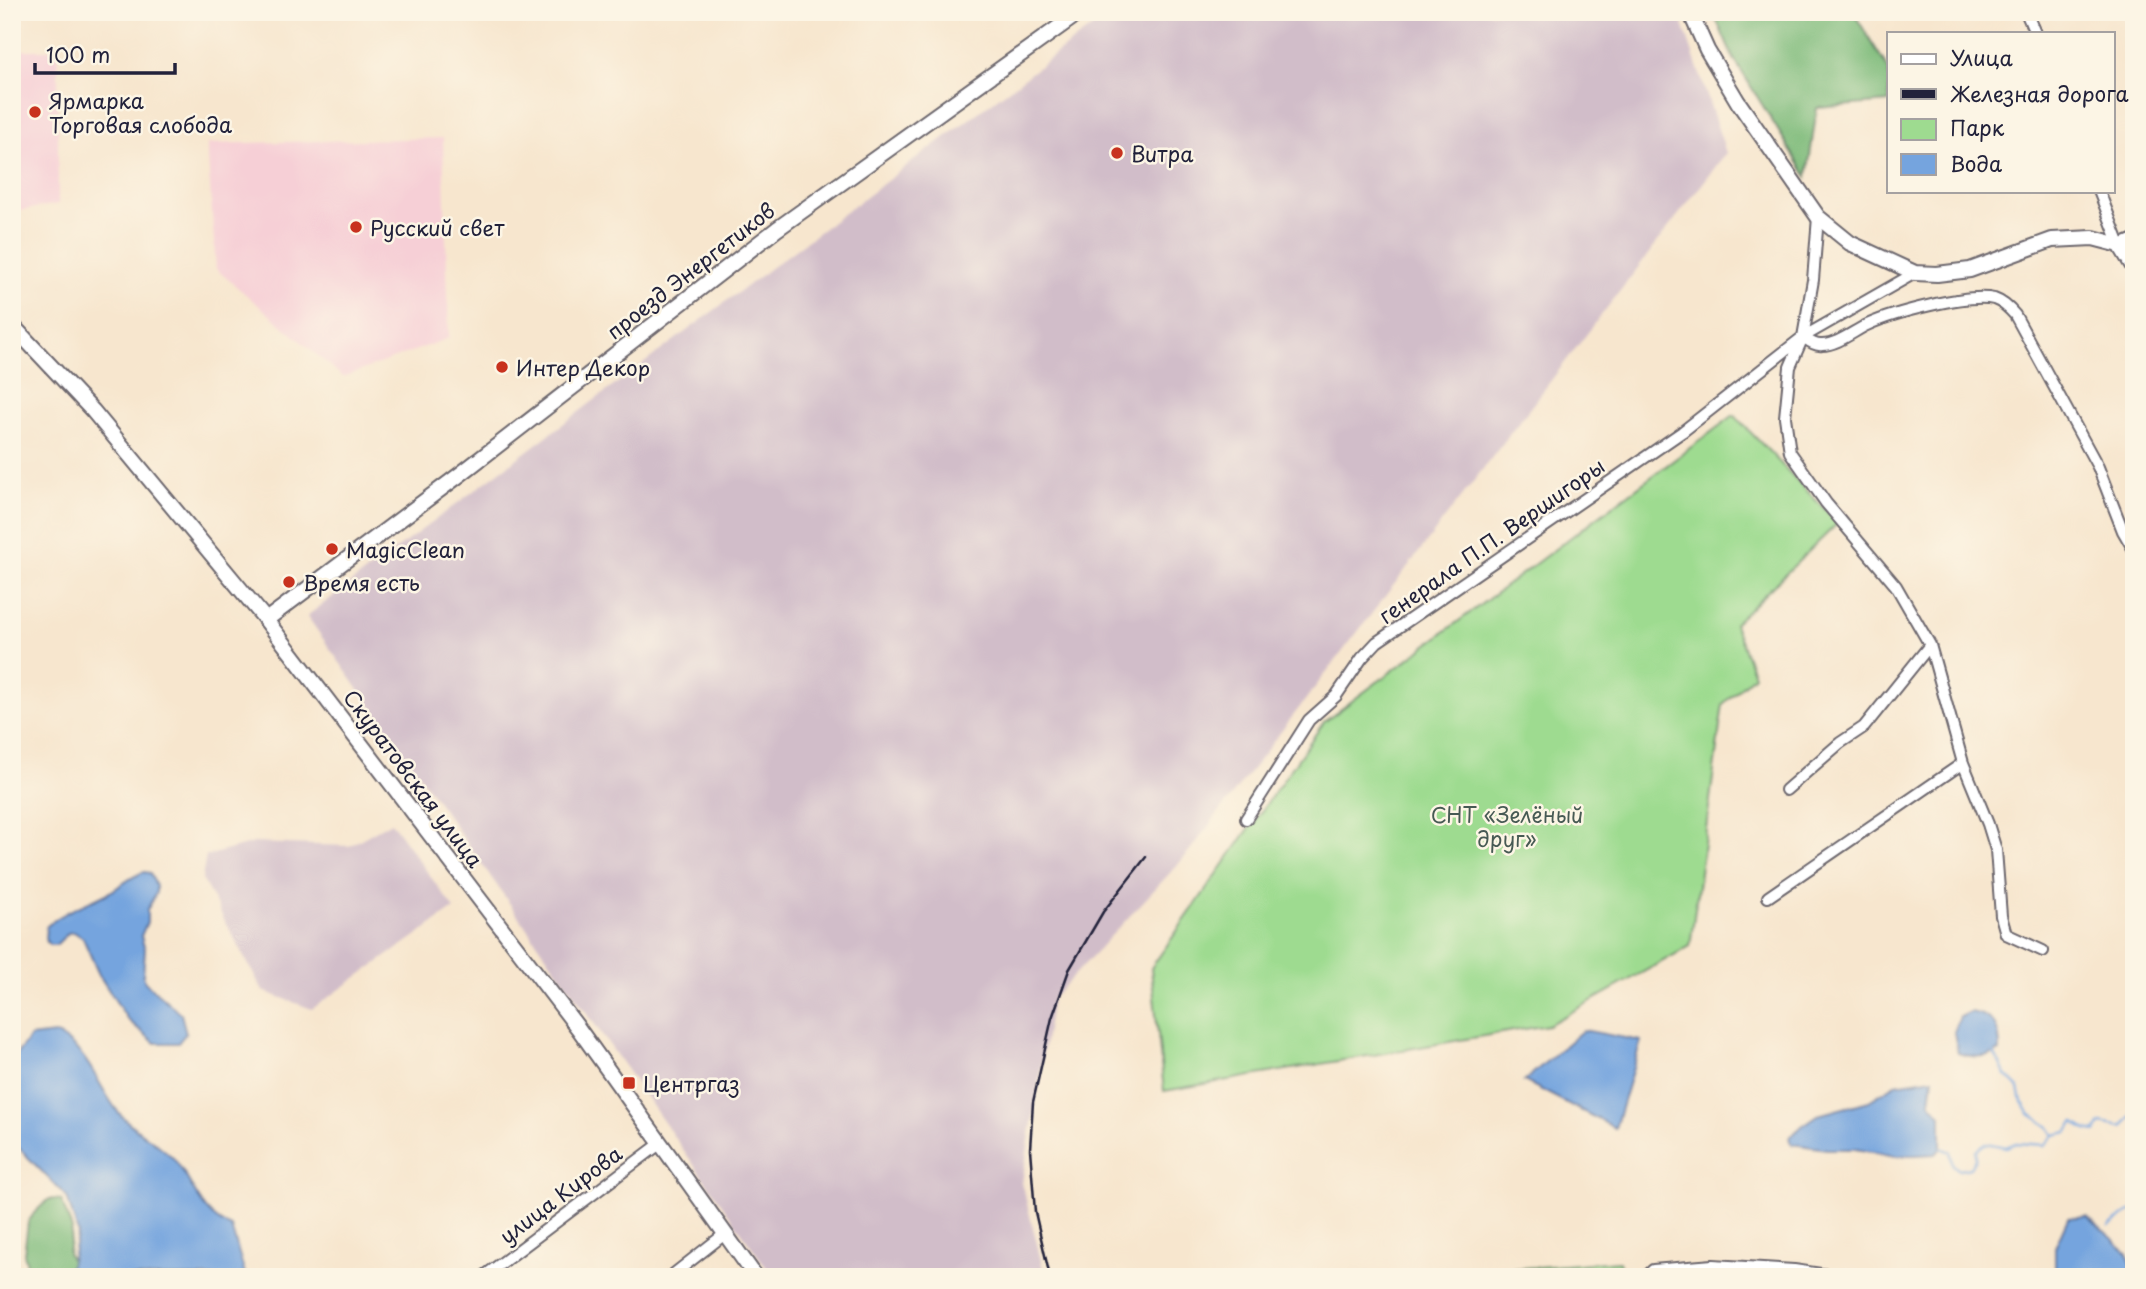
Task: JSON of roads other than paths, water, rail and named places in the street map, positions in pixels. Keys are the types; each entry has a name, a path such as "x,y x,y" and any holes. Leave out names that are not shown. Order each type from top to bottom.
{"street":[{"name":"проезд Энергетиков","path":"266,620 458,476 777,229 1080,12"},
{"path":"1690,12 1707,50 1726,81 1818,218 1850,243 1915,273 1937,274 1970,270 2052,240 2093,238 2120,245 2134,239"},
{"path":"2026,12 2035,32"},
{"path":"2099,192 2120,245 2134,268"},
{"path":"1818,218 1813,280 1802,337 1790,367 1785,417 1790,452 1826,503 1896,586 1930,645 1962,763 1997,850 2001,916 2006,934 2043,951"},
{"name":"генерала П.П. Вершигоры","path":"1246,819 1309,720 1336,696 1377,642 1682,432 1802,337 1915,273"},
{"path":"1802,337 1821,345 1885,318 1920,308 1986,298 2003,303 2015,315 2098,467 2123,531 2134,550"},
{"name":"Скуратовская улица","path":"12,325 93,411 266,620 578,1028 756,1277"},
{"path":"1786,790 1840,743 1864,727 1930,645"},
{"path":"1768,897 1962,763"},
{"name":"улица Кирова","path":"483,1277 661,1143"},
{"path":"670,1277 726,1233"},
{"path":"1646,1277 1653,1270 1713,1265 1794,1270 1840,1277"}],"water":[{"path":"144,872 150,873 156,893 147,910 147,922 141,936 145,950 143,976 145,982 181,1014 186,1033 178,1043 155,1043 128,1020 99,975 83,938 74,932 68,933 56,945 49,945 45,939 46,927 53,921"},
{"path":"1971,1012 1985,1016 1994,1024 1999,1035 2000,1051 1979,1056 1958,1053 1954,1032 1960,1017"},
{"path":"1583,1030 1641,1041 1615,1128 1524,1081"},
{"path":"55,1034 67,1041 84,1058 119,1113 173,1158 211,1214 231,1227 246,1277 67,1277 78,1233 67,1197 12,1141 12,1060 30,1037"},
{"path":"1933,1078 1930,1102 1941,1115 1941,1148 1936,1154 1896,1156 1855,1149 1827,1149 1792,1144 1790,1137 1818,1115 1869,1101 1896,1084"},
{"path":"2087,1216 2124,1250 2133,1267 2134,1277 2055,1277 2055,1247 2068,1218"}],"waterway":[{"path":"1994,1053 2006,1075 2019,1088 2022,1102 2030,1114 2048,1126 2054,1135"},
{"path":"1941,1148 1950,1152 1953,1165 1959,1170 1970,1168 1976,1150 1986,1143 2006,1147 2016,1143 2045,1145 2054,1135 2068,1132 2074,1122 2086,1130 2096,1132 2101,1123 2122,1127 2134,1113"},
{"path":"2109,1226 2134,1209"}],"railway":[{"path":"1050,1277 1035,1212 1030,1149 1033,1102 1052,1018 1069,970 1103,912 1146,857"}],"place":[{"name":"Ярмарка Торговая слобода","path":"35,112"},
{"name":"Витра","path":"1117,153"},
{"name":"Русский свет","path":"356,227"},
{"name":"Интер Декор","path":"502,367"},
{"name":"MagicClean","path":"332,549"},
{"name":"Время есть","path":"289,582"},
{"name":"Центргаз","path":"629,1083"}],"park label":[{"name":"СНТ «Зелёный друг»","path":"1507,826"}]}
